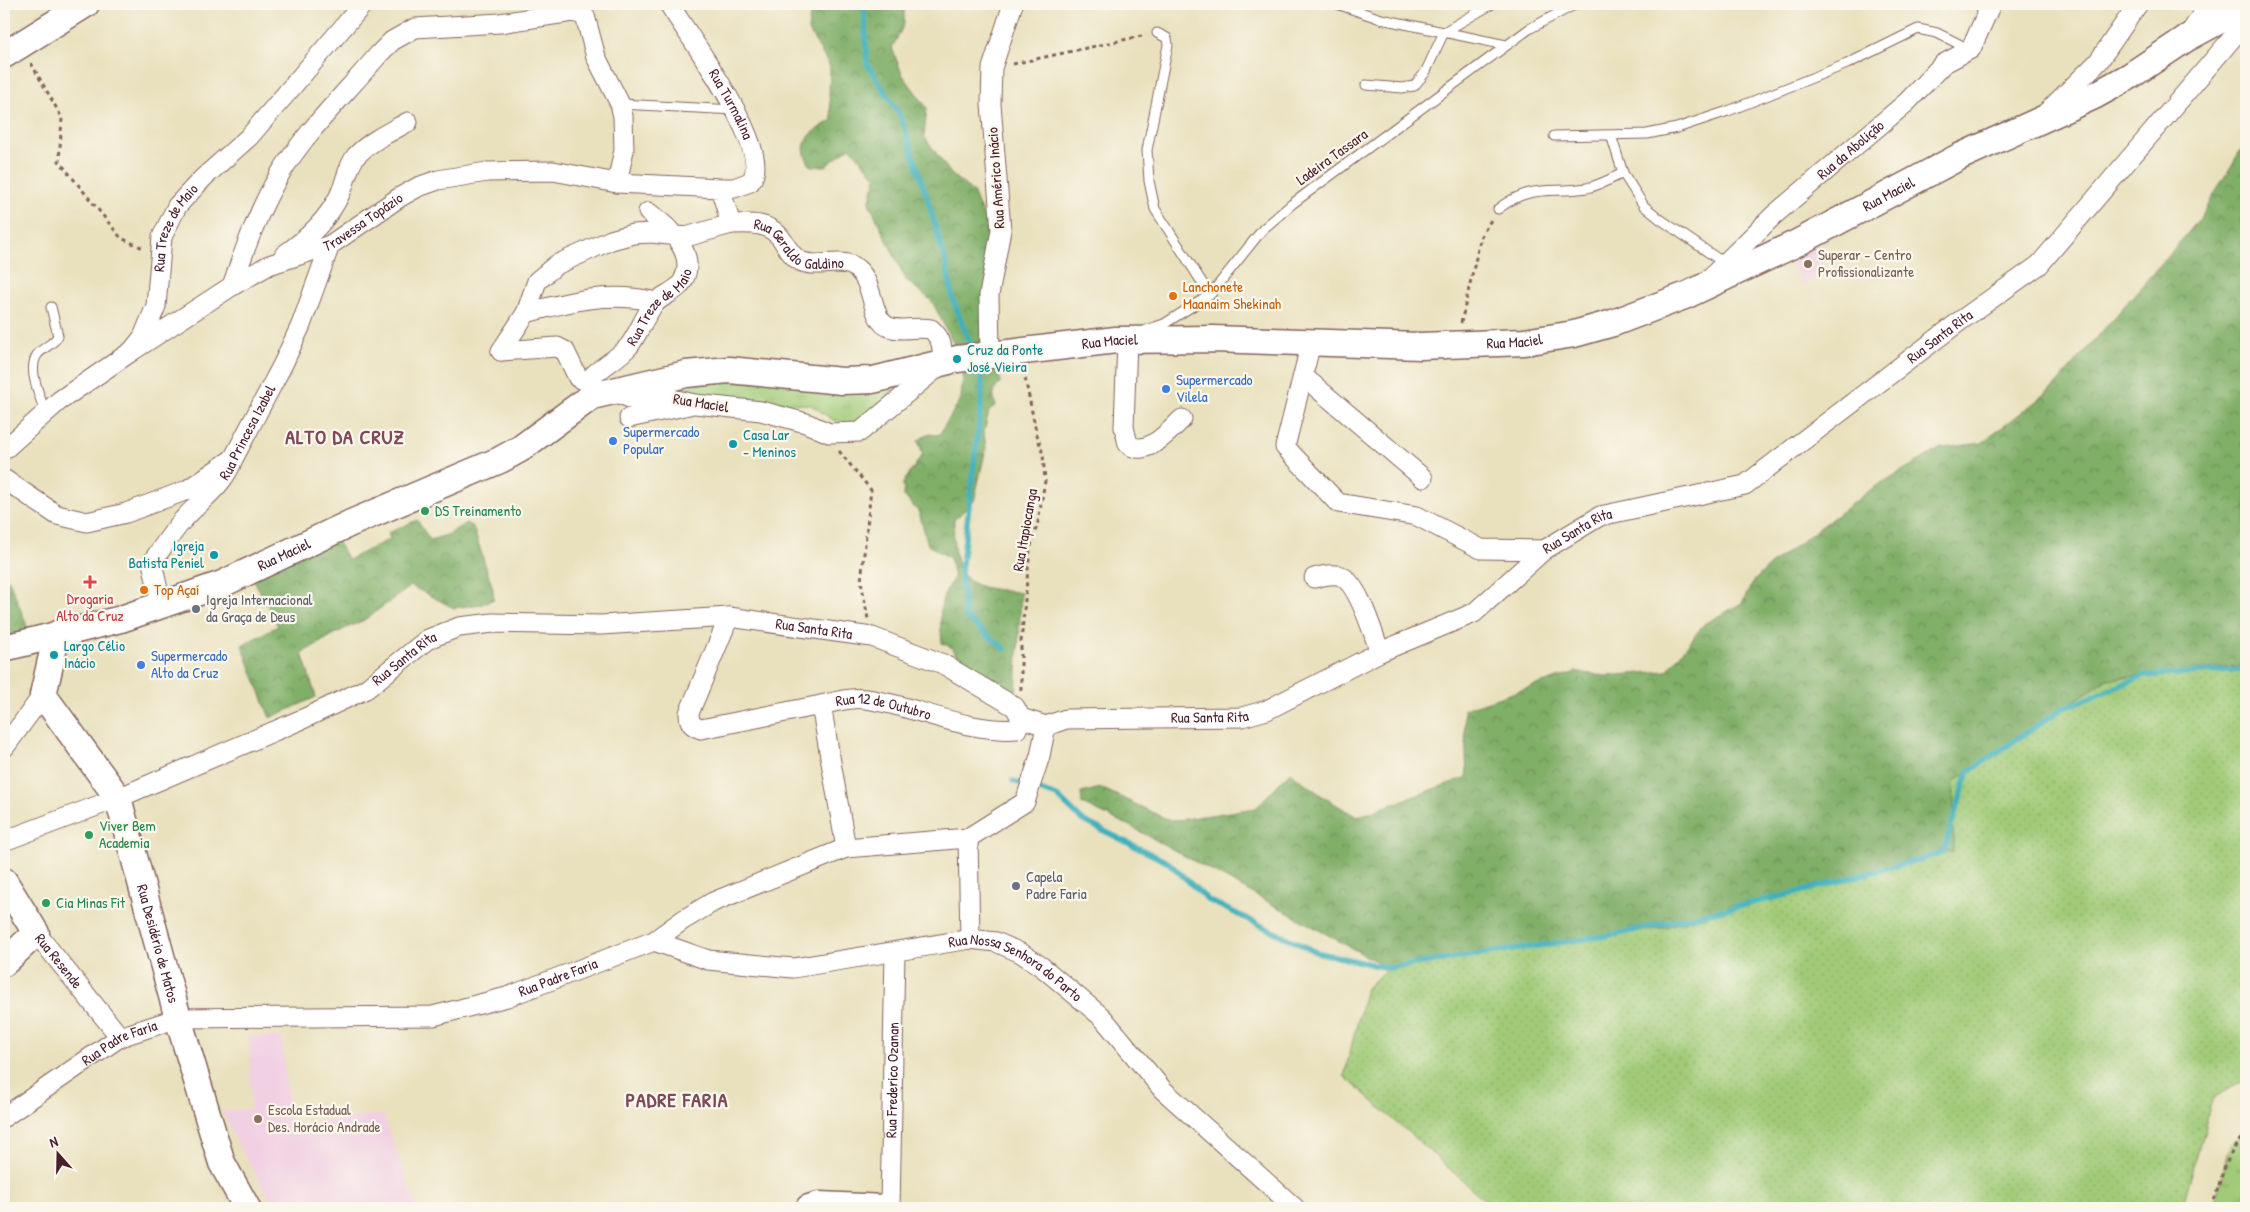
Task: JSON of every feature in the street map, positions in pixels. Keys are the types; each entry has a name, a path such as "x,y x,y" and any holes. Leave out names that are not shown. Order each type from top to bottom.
{"main road":[{"path":"12,50 86,4"},
{"name":"Rua Maciel","path":"4,648 121,619 222,584 351,523 478,470 520,449 597,389 686,374 729,370 842,381 873,380 967,358 1019,350 1122,340 1213,339 1420,346 1524,342 1574,334 1613,323 1698,290 1799,242 1960,157 2094,96 2130,76 2187,38 2246,6"},
{"path":"43,695 57,634"},
{"name":"Rua Desidério de Matos","path":"43,695 118,798 178,1018 222,1163 247,1208"},
{"name":"Rua Resende","path":"4,881 36,932"},
{"path":"4,963 36,932"},
{"path":"809,1208 820,1206 885,1208"}],"street":[{"name":"Rua Treze de Maio","path":"4,450 75,389 132,351 143,337 156,306 159,289 159,256 162,237 177,206 203,178 249,137 363,4"},
{"name":"Rua Turmalina","path":"669,4 707,60 736,110 750,142 756,171 750,182 734,188 720,188"},
{"name":"Rua Américo Inácio","path":"967,358 989,295 1001,230 991,104 992,68 1013,4"},
{"path":"1970,49 1991,4"},
{"name":"Rua Maciel","path":"2040,119 2098,62 2138,4"},
{"path":"2187,38 2209,4"},
{"path":"232,286 248,238 280,174 329,110 379,54 403,33 429,26 478,25 548,14 582,14 587,19 596,56 620,104 624,150 617,183 720,188"},
{"name":"Rua Santa Rita","path":"4,841 118,798 304,718 366,689 428,639 459,627 493,623 602,625 730,617 872,637 943,664 1014,707 1021,718 1046,726 1066,720 1242,717 1267,710 1380,652 1474,613 1544,550 1600,516 1746,485 1960,321 2039,265 2246,22"},
{"name":"Rua da Abolição","path":"1698,290 1724,263 1812,181 1907,102 1943,64 1970,49"},
{"path":"269,265 313,232 324,219 341,192 355,158 382,136 408,122"},
{"name":"Travessa Topázio","path":"132,351 232,286 269,265 330,244 400,197 418,187 438,180 487,172 514,170 553,171 617,183"},
{"name":"Rua Geraldo Galdino","path":"720,188 731,224 760,224 771,228 780,236 794,257 801,261 813,264 852,266 860,272 868,286 882,323 890,328 931,329 967,358"},
{"path":"648,212 677,236"},
{"path":"597,389 578,378 565,351 557,347 501,351 526,312 537,281 556,265 575,254 610,240 633,234 696,235 731,224"},
{"name":"Rua Treze de Maio","path":"597,389 596,371 628,347 656,302 680,285 685,274 685,255 677,236"},
{"name":"Rua Princesa Izabel","path":"161,604 152,562 182,522 224,480 230,470 233,459 297,333 330,244"},
{"path":"526,312 601,297 632,296 656,302"},
{"path":"1122,340 1124,427 1128,444 1139,448 1157,441 1182,419"},
{"path":"1311,343 1285,447 1338,503 1417,516 1480,548 1544,550"},
{"name":"Rua Maciel","path":"597,389 632,399 664,397 695,404 762,411 806,423 829,433 860,432 967,358"},
{"path":"1303,376 1423,478"},
{"path":"629,418 695,404"},
{"path":"4,479 58,515 86,522 126,513 187,490 233,459"},
{"path":"1314,578 1335,575 1347,580 1361,604 1380,652"},
{"path":"730,617 689,713 689,721 693,727 701,730 821,705"},
{"path":"4,748 43,695"},
{"name":"Rua 12 de Outubro","path":"846,848 821,705 866,699 946,720 1002,730 1017,729 1021,718"},
{"name":"Rua Padre Faria","path":"4,1117 120,1037 178,1018 433,1016 507,997 654,941 682,920 722,898 846,848 968,838 1025,802 1040,756 1046,726"},
{"path":"968,838 970,939"},
{"name":"Rua Resende","path":"36,932 120,1037"},
{"name":"Rua Nossa Senhora do Parto","path":"654,941 708,960 793,968 970,939 996,942 1021,953 1042,967 1102,1017 1164,1090 1295,1208"},
{"name":"Rua Frederico Ozanan","path":"890,1208 895,952"}],"lane":[{"path":"1337,4 1381,18 1506,45"},
{"path":"1366,85 1402,88 1414,86 1425,73 1444,32 1492,4"},
{"name":"Ladeira Tassara","path":"1122,340 1164,324 1210,295 1262,229 1292,204 1506,45 1529,29 1576,4"},
{"path":"1554,136 1647,134 1677,128 1728,111 1847,64 1918,29 1937,33 1970,49"},
{"path":"1157,33 1167,38 1168,45 1147,150 1149,181 1156,209 1210,295"},
{"path":"620,104 736,110"},
{"path":"1611,135 1622,173 1644,206 1724,263"},
{"path":"1498,209 1510,199 1526,193 1546,189 1586,188 1602,184 1622,173"},
{"path":"45,413 34,375 34,365 36,356 58,336 51,307"}],"path":[{"path":"992,68 1157,33"},
{"path":"12,50 62,118 59,161 122,238 159,256"},
{"path":"1457,344 1481,236 1498,209"},
{"name":"Rua Itapiocanga","path":"1019,350 1043,455 1045,481 1038,522 1030,549 1026,587 1021,642 1021,718"},
{"path":"829,433 836,448 871,490 861,581 872,637"},
{"path":"2212,1208 2224,1166 2246,1133"}],"shaded area":[{"name":"Superar - Centro Profissionalizante","path":"1813,241 1828,275 1802,285 1786,253"},
{"name":"Escola Estadual Des. Horácio Andrade","path":"249,1036 282,1037 290,1125 383,1114 417,1208 276,1208 239,1146 222,1111 251,1109"}],"green space":[{"path":"812,4 904,4 904,24 892,48 902,74 927,108 924,136 951,174 973,192 994,241 981,345 955,347 932,301 906,280 869,203 876,177 850,147 826,166 811,166 806,158 804,150 808,138 832,120 829,96 830,67 808,29"},
{"path":"2246,141 2246,665 2107,679 1954,781 1953,851 1661,928 1388,968 1132,827 1082,804 1081,793 1101,788 1171,821 1256,808 1290,772 1322,796 1357,817 1467,777 1464,709 1576,672 1606,676 1667,671 1704,624 1742,603 1753,582 1769,566 1873,488 1941,448 1982,443 2053,388 2199,220"},
{"path":"996,362 1001,382 996,387 994,393 996,406 989,411 984,432 986,448 974,501 954,520 954,547 958,564 967,579 985,588 1021,593 1016,695 987,674 957,657 953,648 942,643 940,616 942,601 954,578 950,558 928,545 919,512 904,496 903,483 923,454 918,441 927,434 939,435 961,399 964,366"},
{"path":"934,370 877,417 850,424 833,420 811,405 661,390 709,382"},
{"path":"417,520 430,540 447,535 466,523 473,527 493,589 494,599 482,604 454,608 411,586 364,620 336,633 302,653 316,697 270,718 242,645 278,626 253,578 336,539 348,560 390,539 388,533"},
{"path":"4,580 9,580 29,631 4,637"},
{"path":"2246,665 2246,1079 2213,1097 2182,1208 1494,1208 1344,1076 1366,988 1388,968 1661,928 1954,781 2107,679"},
{"path":"2246,1128 2246,1208 2215,1208 2228,1149"}],"waterway":[{"path":"864,4 867,64 900,115 946,263 953,300 973,351"},
{"path":"978,364 982,372 982,398 961,572 965,617 1005,649"},
{"path":"1013,781 1057,796 1082,820 1169,863 1208,900 1316,952 1388,968 1618,934 1799,892 1943,853 1968,772 2062,709 2144,676 2246,669"}],"place":[{"name":"Superar - Centro Profissionalizante","path":"1808,264"},
{"name":"Lanchonete Maanaim Shekinah","path":"1173,296"},
{"name":"Cruz da Ponte José Vieira","path":"957,359"},
{"name":"Supermercado Vilela","path":"1166,389"},
{"name":"Supermercado Popular","path":"613,441"},
{"name":"Casa Lar - Meninos","path":"733,444"},
{"name":"DS Treinamento","path":"425,511"},
{"name":"Igreja Batista Peniel","path":"214,555"},
{"name":"Drogaria Alto da Cruz","path":"90,582"},
{"name":"Top Açaí","path":"144,590"},
{"name":"Igreja Internacional da Graça de Deus","path":"196,609"},
{"name":"Largo Célio Inácio","path":"54,655"},
{"name":"Supermercado Alto da Cruz","path":"141,665"},
{"name":"Viver Bem Academia","path":"89,835"},
{"name":"Capela Padre Faria","path":"1016,886"},
{"name":"Cia Minas Fit","path":"46,903"},
{"name":"Escola Estadual Des. Horácio Andrade","path":"258,1119"}],"district":[{"name":"ALTO DA CRUZ","path":"345,437"},
{"name":"PADRE FARIA","path":"677,1100"}]}
